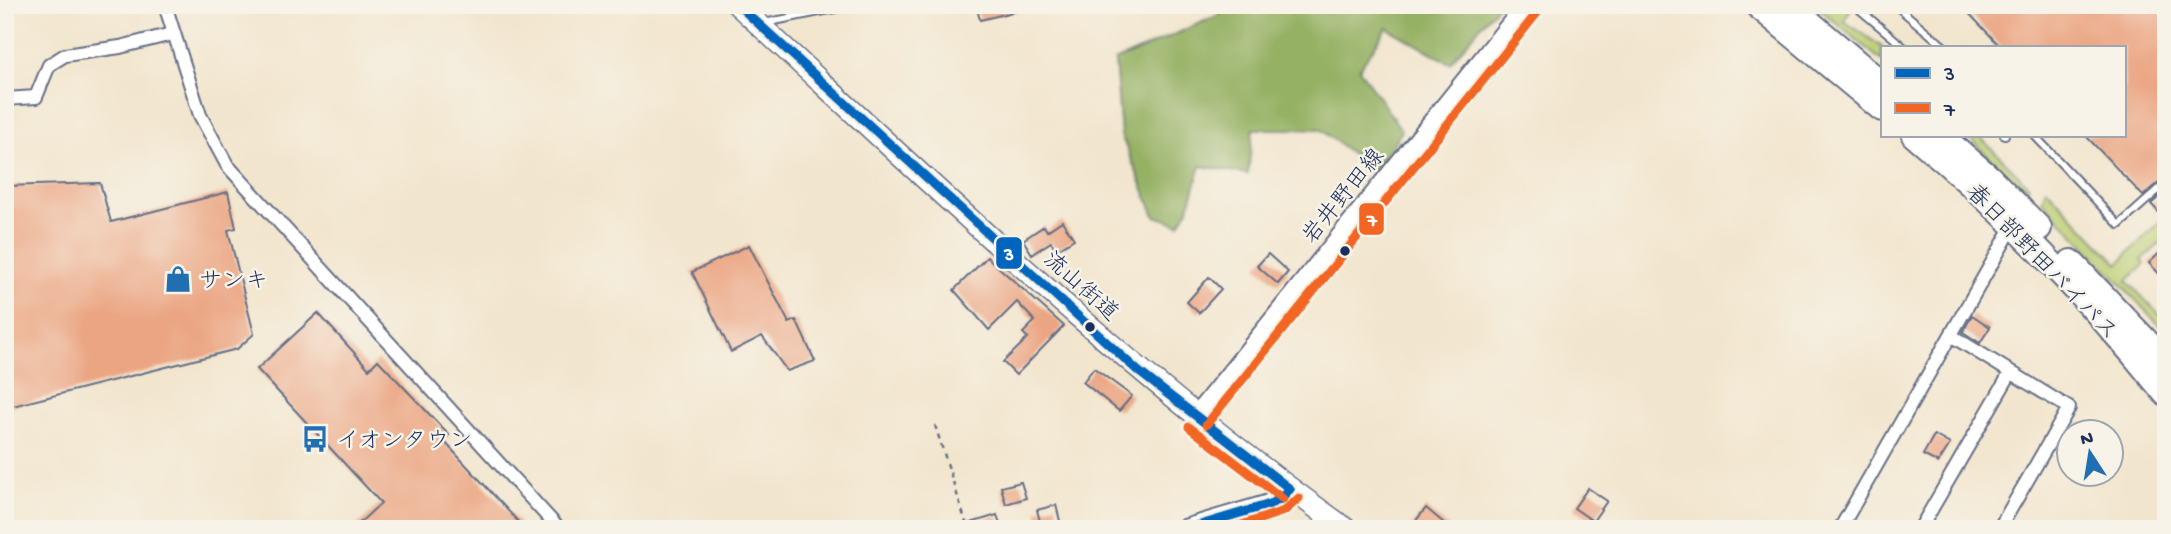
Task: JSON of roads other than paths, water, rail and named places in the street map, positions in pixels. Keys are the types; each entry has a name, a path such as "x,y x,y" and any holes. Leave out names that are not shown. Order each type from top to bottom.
{"highway":[{"path":"1757,5 1881,107"},
{"path":"1789,5 1881,83"},
{"name":"春日部野田バイパス","path":"1915,136 2013,226 2140,362 2166,394"},
{"name":"春日部野田バイパス","path":"1941,136 1989,177 2166,362"}],"main road":[{"name":"流山街道","path":"738,5 1101,338 1196,417 1346,529"},
{"name":"岩井野田線","path":"1196,417 1527,5"},
{"path":"1186,529 1267,505 1290,489"}],"street":[{"path":"165,5 172,34 200,115 227,166 559,529"},
{"path":"5,99 36,96 50,65 65,55 120,47 172,34"},
{"path":"1840,529 2013,226"},
{"path":"1952,336 2069,408 1998,529"},
{"path":"1920,529 2011,372"}],"lane":[{"path":"759,24 855,5"},
{"path":"1854,5 1903,46"},
{"path":"1895,5 1944,46"},
{"path":"2035,136 2119,225 2166,183"}],"place":[{"name":"サンキ","path":"178,279"},
{"name":"イオンタウン","path":"315,439"}]}
